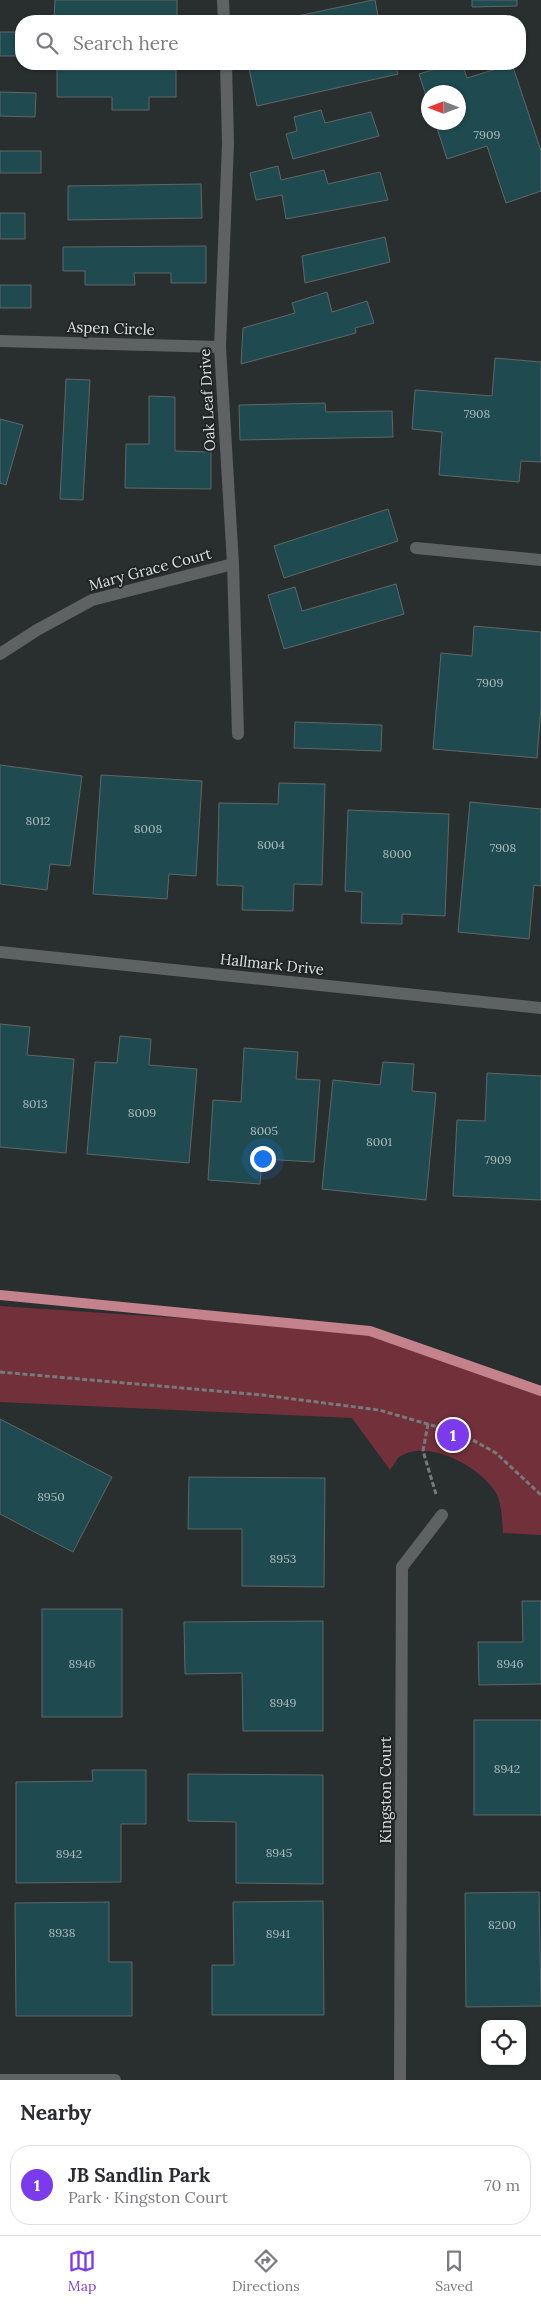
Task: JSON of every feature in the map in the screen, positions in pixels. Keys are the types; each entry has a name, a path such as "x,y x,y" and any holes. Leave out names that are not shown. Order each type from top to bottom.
{"street":[{"path":"223,0 224,15"},
{"name":"Oak Leaf Drive","path":"226,70 228,143 220,347 233,564 238,734"},
{"name":"Aspen Circle","path":"0,341 220,347"},
{"path":"416,548 541,560"},
{"name":"Mary Grace Court","path":"0,654 37,630 92,600 233,564"},
{"name":"Hallmark Drive","path":"0,952 541,1008"},
{"name":"Kingston Court","path":"400,2080 402,1567 442,1515"},
{"path":"0,2080 115,2080"}],"path":[{"path":"0,1372 262,1395 379,1410 462,1434 496,1453 541,1494"},
{"path":"428,1424 423,1451 442,1515"}],"shaded area":[{"path":"0,1306 370,1331 541,1391 541,1535 503,1533 500,1506 495,1491 477,1472 465,1464 438,1453 411,1452 399,1457 390,1470 352,1418 0,1402"}],"building":[{"path":"55,0 177,0 177,15 54,15"},
{"path":"375,0 378,15 302,15"},
{"path":"472,0 517,0 517,6 472,7"},
{"path":"0,32 15,32 15,56 0,56"},
{"path":"57,70 176,70 176,97 149,97 149,110 112,110 112,97 57,97"},
{"path":"249,70 397,70 398,74 257,106"},
{"path":"432,70 464,70 467,78 493,70 514,70 541,151 541,191 506,203 487,146 447,159 438,130 466,130 466,85 423,85 419,74"},
{"path":"0,92 36,93 35,117 0,116"},
{"path":"321,110 325,123 371,112 379,136 293,159 286,134 297,131 294,117"},
{"path":"0,151 41,151 41,173 0,173"},
{"path":"278,166 281,180 324,170 328,184 380,172 388,200 286,219 282,195 256,200 250,173"},
{"path":"201,184 202,218 68,220 68,186"},
{"path":"0,213 25,213 25,239 0,239"},
{"path":"385,237 390,262 305,283 302,256"},
{"path":"206,246 206,283 171,283 171,273 134,273 135,285 85,285 85,271 63,271 63,247"},
{"path":"0,285 31,285 31,308 0,308"},
{"path":"327,292 332,312 367,301 374,323 355,328 356,333 241,364 243,328 295,313 292,303"},
{"path":"495,358 541,362 541,462 521,461 519,482 439,475 442,432 412,429 415,390 492,396"},
{"path":"66,379 90,380 83,500 60,499"},
{"path":"149,396 175,397 175,451 211,452 211,489 125,488 126,444 149,444"},
{"path":"325,403 326,412 392,411 393,437 240,440 239,405"},
{"path":"0,419 23,425 6,485 0,483"},
{"path":"388,509 398,541 284,578 274,546"},
{"path":"396,584 404,614 284,649 268,595 295,587 302,611"},
{"path":"474,626 541,632 541,707 537,758 433,749 441,653 472,656"},
{"path":"295,722 382,725 381,751 294,748"},
{"path":"0,765 82,776 70,866 50,864 47,890 0,884"},
{"path":"101,775 202,781 196,876 169,874 167,899 93,894"},
{"path":"279,783 325,784 322,885 294,884 293,911 242,910 243,886 217,885 219,803 278,804"},
{"path":"470,802 541,809 541,886 534,885 529,939 458,932"},
{"path":"348,810 449,814 445,916 402,914 402,924 361,923 362,892 345,891"},
{"path":"0,1024 30,1027 27,1055 74,1059 66,1153 0,1147"},
{"path":"120,1036 151,1039 149,1065 197,1069 189,1163 87,1154 95,1062 117,1063"},
{"path":"244,1048 298,1052 296,1079 320,1080 314,1162 262,1159 260,1184 208,1180 213,1100 241,1102"},
{"path":"383,1062 414,1064 412,1091 436,1093 426,1200 322,1189 333,1080 380,1085"},
{"path":"487,1073 541,1076 541,1200 453,1196 457,1120 485,1121"},
{"path":"0,1419 112,1477 73,1552 0,1514"},
{"path":"189,1477 325,1478 324,1587 242,1586 242,1529 188,1529"},
{"path":"522,1601 541,1601 541,1684 479,1685 478,1642 523,1642"},
{"path":"42,1609 122,1609 122,1717 42,1717"},
{"path":"323,1621 323,1731 243,1731 242,1673 185,1674 184,1622"},
{"path":"474,1720 541,1720 541,1815 474,1815"},
{"path":"92,1770 146,1770 146,1824 121,1824 121,1882 16,1883 16,1782 93,1781"},
{"path":"188,1774 323,1775 323,1884 236,1883 236,1822 188,1821"},
{"path":"539,1892 541,2006 466,2007 465,1893"},
{"path":"323,1901 324,2015 212,2015 212,1965 234,1965 233,1902"},
{"path":"109,1902 109,1962 132,1962 132,2016 16,2016 15,1903"}],"waterway":[{"path":"0,1295 370,1331 541,1391"}],"place":[{"name":"JB Sandlin Park","path":"453,1435"}]}
